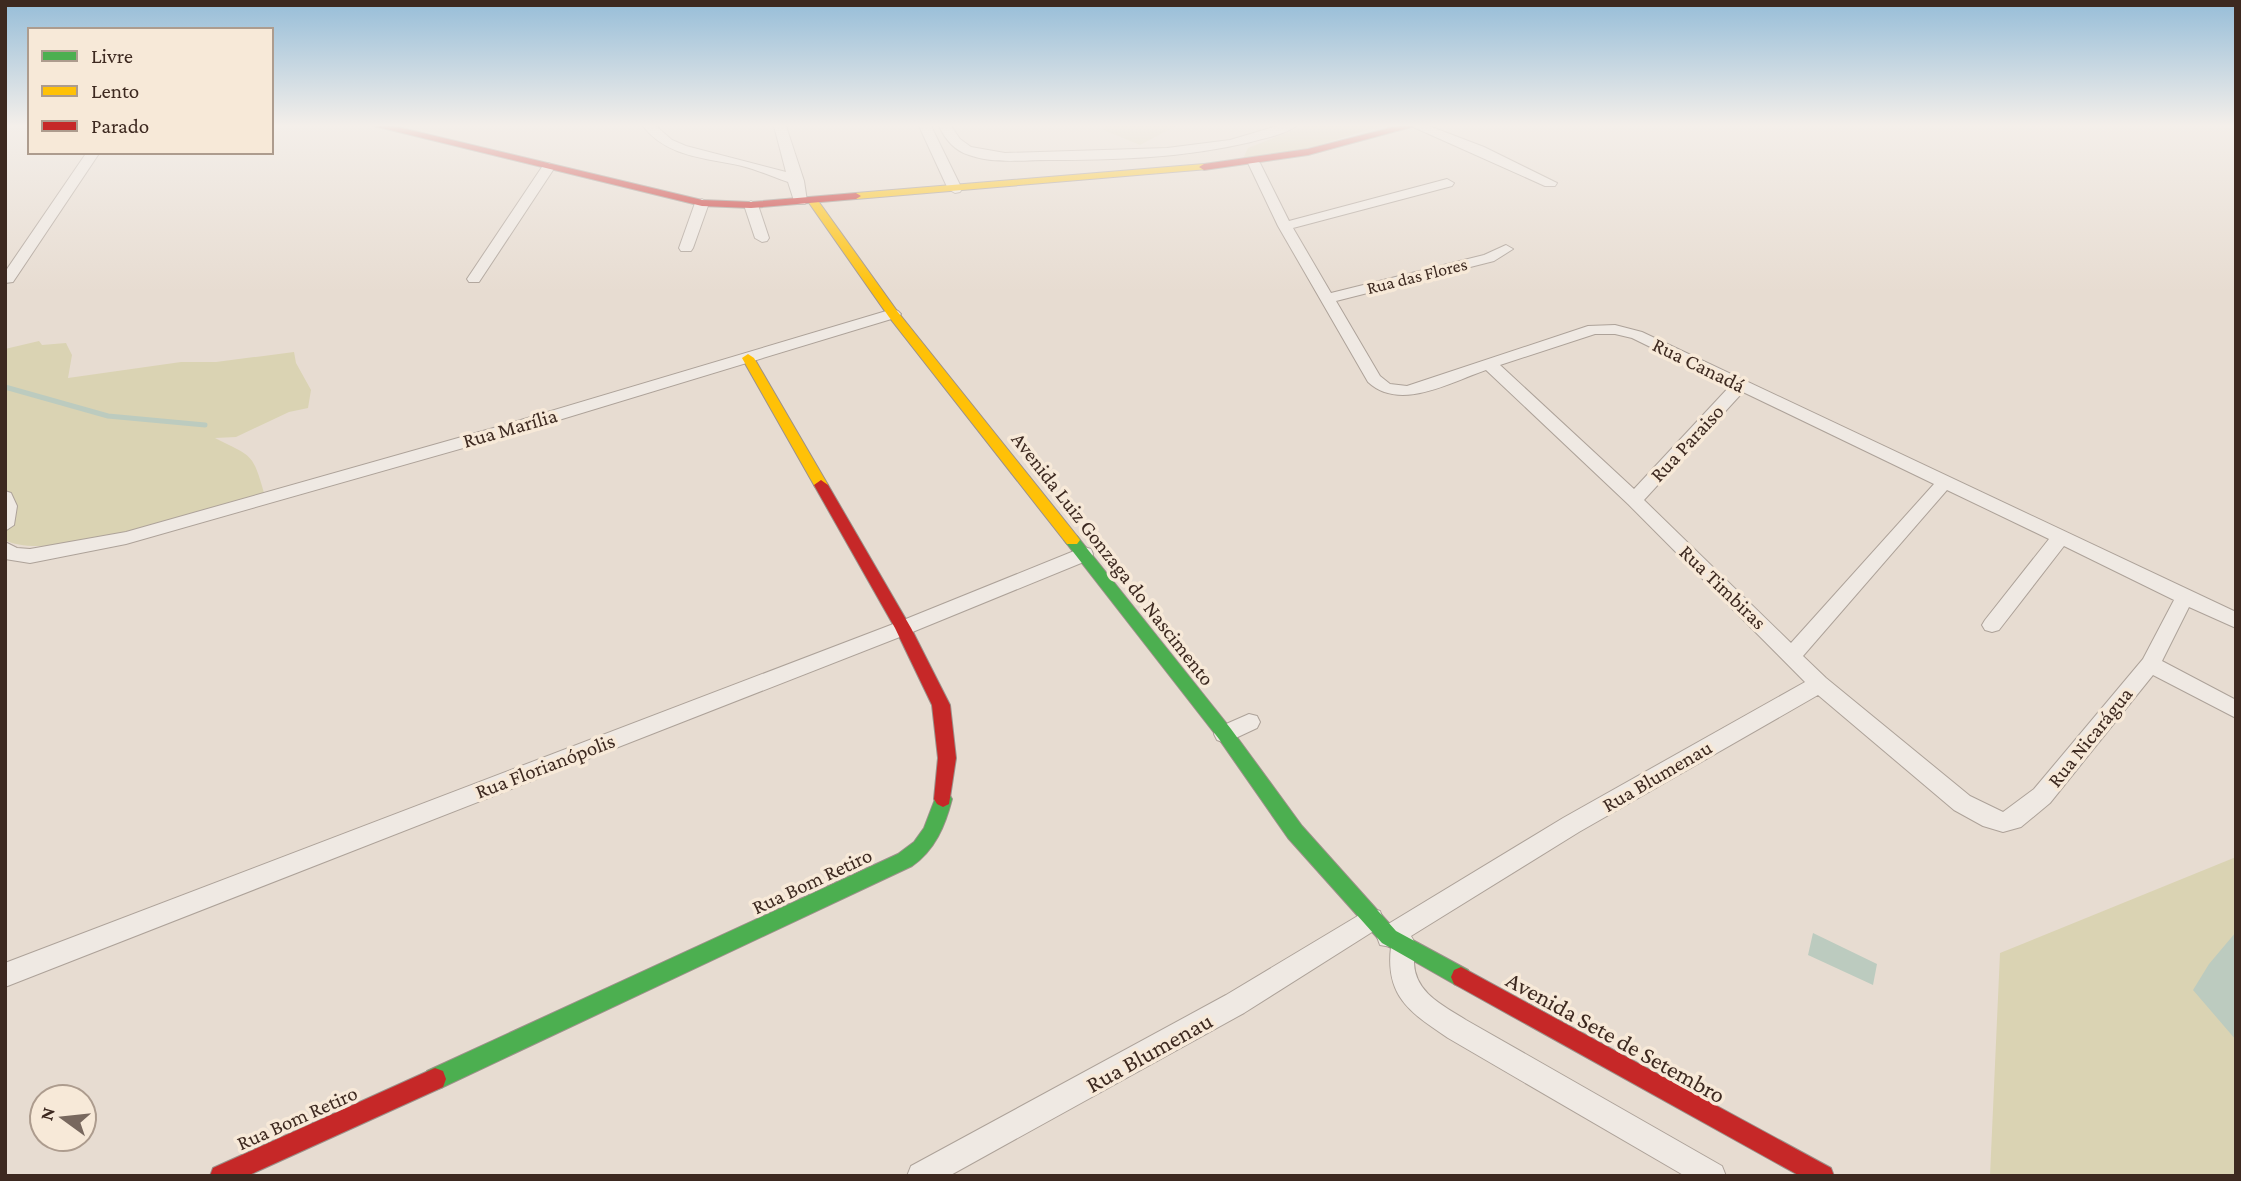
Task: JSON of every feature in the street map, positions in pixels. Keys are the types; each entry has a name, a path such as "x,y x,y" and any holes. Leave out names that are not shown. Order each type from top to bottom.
{"main road":[{"path":"609,181 702,203 751,205 1046,181"},
{"name":"Avenida Luiz Gonzaga do Nascimento","path":"806,201 1225,734 1295,832 1388,934"},
{"name":"Rua Bom Retiro","path":"221,1176 860,882 922,848 933,834 942,813 946,787 945,717 934,687 748,358"},
{"name":"Avenida Sete de Setembro","path":"1388,934 1823,1176"}],"street":[{"path":"8,279 74,181"},
{"path":"474,279 540,181"},
{"path":"797,181 806,201"},
{"path":"952,181 956,189"},
{"name":"Rua Canadá","path":"1263,181 1326,299 1374,379 1385,389 1408,391 1581,333 1610,328 1637,335 2236,621"},
{"path":"1546,181 1550,183"},
{"path":"1285,226 1447,183"},
{"path":"686,248 702,203"},
{"path":"751,205 762,238"},
{"name":"Rua das Flores","path":"1326,299 1489,258 1506,249"},
{"name":"Rua Marília","path":"5,548 12,554 30,555 126,538 893,314"},
{"name":"Rua Timbiras","path":"1489,364 1634,500 1792,654 1819,684 1962,803"},
{"name":"Rua Paraiso","path":"1634,500 1740,386"},
{"path":"1792,654 1945,482"},
{"path":"5,525 7,501"},
{"path":"1992,625 2062,537"},
{"name":"Rua Florianópolis","path":"5,975 903,628 1084,554"},
{"name":"Rua Nicarágua","path":"1962,803 1978,814 2003,822 2014,820 2028,809 2150,664 2185,597"},
{"path":"2150,664 2236,710"},
{"name":"Rua Blumenau","path":"921,1176 1235,1004 1388,934 1571,825 1819,684"},
{"path":"1225,734 1250,722"},
{"path":"1388,934 1400,965 1402,979 1408,992 1419,1004 1457,1029 1712,1176"}],"shaded area":[{"path":"39,341 42,345 66,343 72,355 68,378 181,362 216,362 294,352 296,363 311,390 308,408 289,412 236,437 215,438 250,458 265,496 132,532 57,545 26,546 5,540 5,349"},
{"path":"2236,857 2236,1176 1990,1176 2000,953"},
{"path":"2236,932 2236,1040 2193,990 2209,964"},
{"path":"1813,933 1877,964 1873,985 1808,955"}],"waterway":[{"path":"5,387 108,416 205,425"}],"traffic: fast":[{"path":"1072,540 1225,734 1295,832 1389,937 1461,977"},
{"path":"435,1079 905,860 920,848 931,834 943,799"}],"traffic: slow":[{"path":"856,196 1035,181"},
{"path":"812,200 893,314 1072,540"},
{"path":"748,358 821,485"}],"traffic: jam":[{"path":"610,181 702,203 751,205 856,196"},
{"path":"821,485 903,628 941,705 947,758 943,799"},
{"path":"1461,977 1823,1176"},
{"path":"221,1176 435,1079"}]}
